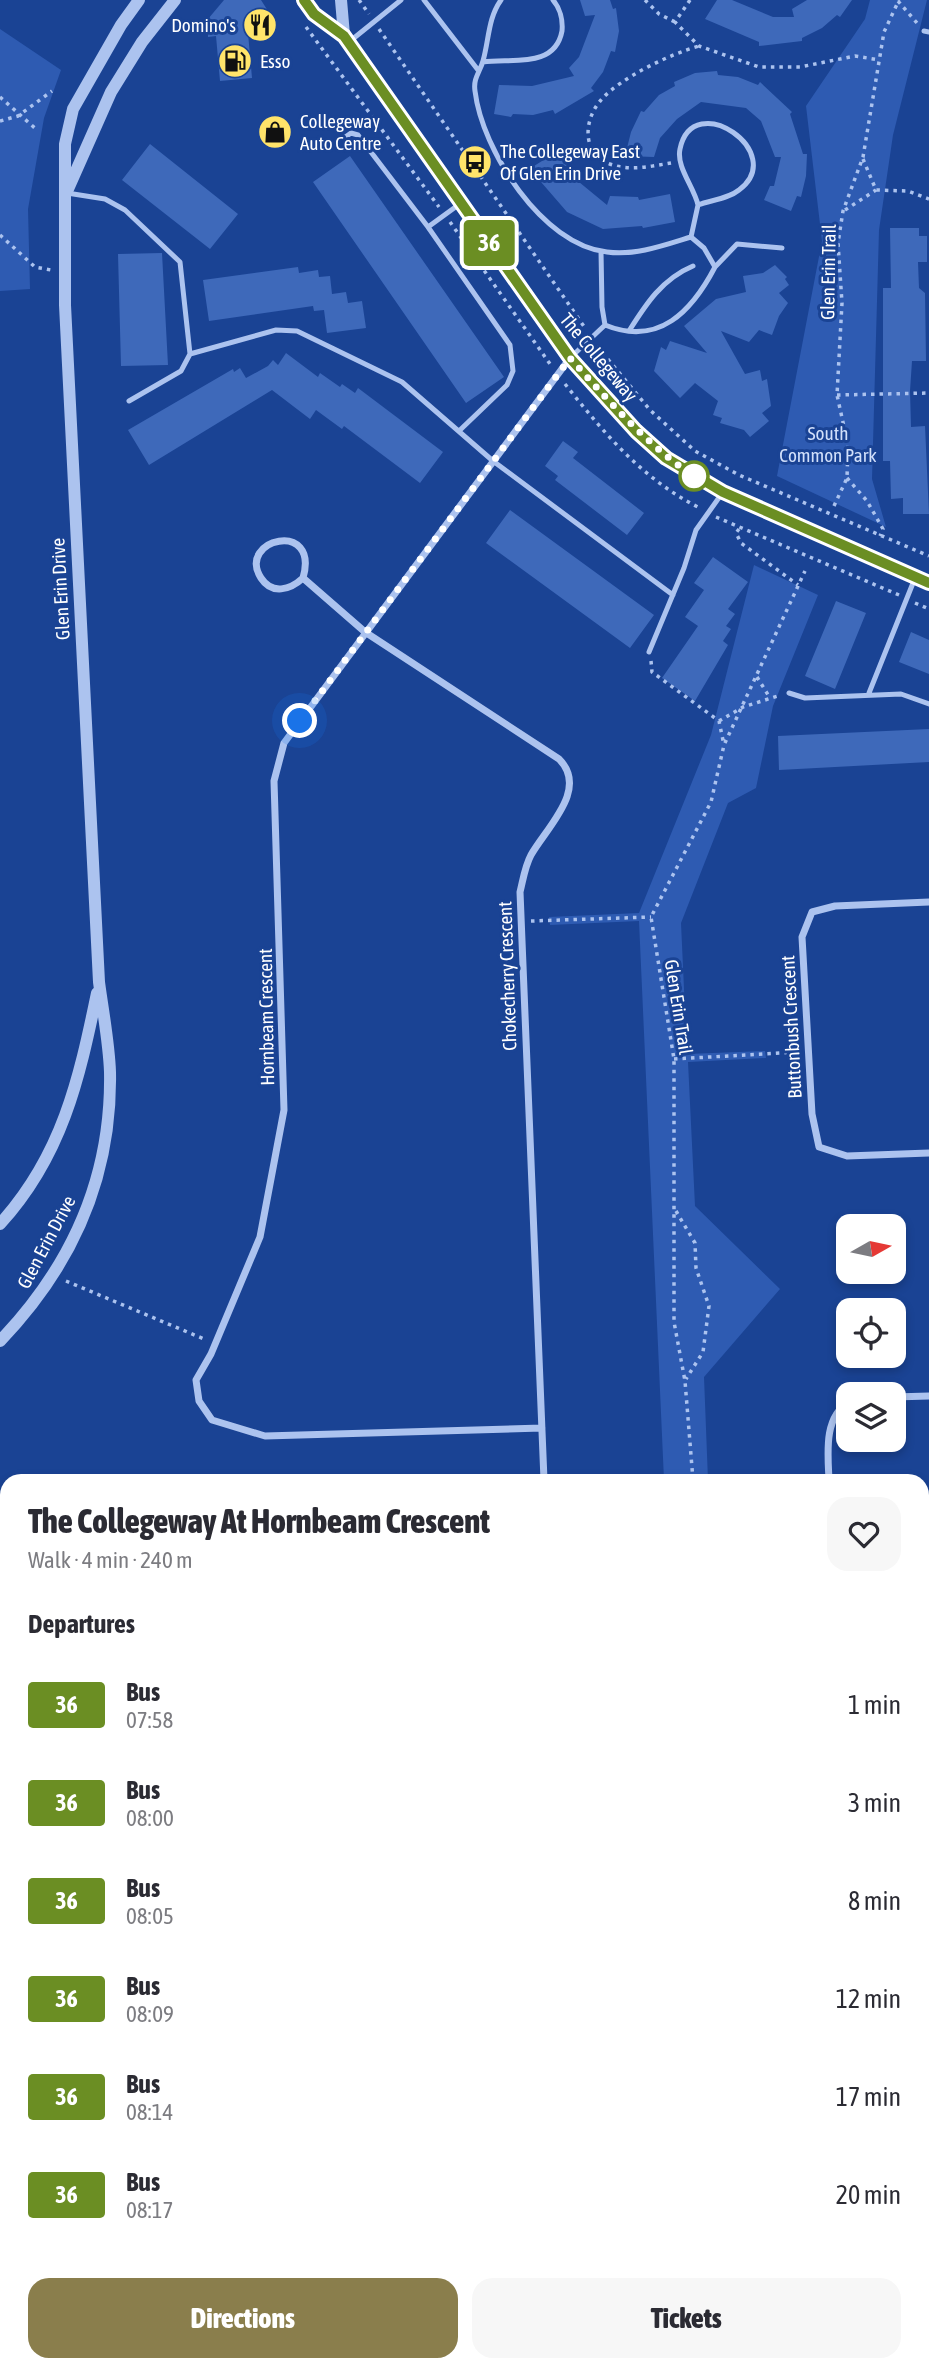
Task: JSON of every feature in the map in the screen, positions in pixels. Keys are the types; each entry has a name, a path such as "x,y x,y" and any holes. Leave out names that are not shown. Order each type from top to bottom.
{"street":[{"name":"Glen Erin Drive","path":"0,1341 32,1308 54,1276 87,1214 102,1161 109,1115 110,1070 99,982 64,270 67,193 65,144 74,109 121,25 139,0"},
{"name":"Glen Erin Drive","path":"67,193 111,93 142,42 175,0"},
{"name":"The Collegeway","path":"304,0 314,14 346,39 570,358 636,431 666,458 723,492 929,582"},
{"path":"341,0 346,39"},
{"name":"Hornbeam Crescent","path":"542,1428 265,1436 212,1420 199,1401 196,1380 216,1344 260,1237 284,1110 274,781 284,743 570,358"},
{"path":"278,540 292,541 303,551 307,564 303,578 292,588 278,590 265,584 257,572 257,558 265,546 278,540"},
{"name":"Chokecherry Crescent","path":"303,578 365,632 569,768 571,789 529,858 520,892 519,922 544,1474"},
{"name":"Buttonbush Crescent","path":"929,902 835,906 813,912 802,937 812,1114 819,1147 847,1156 929,1153"},
{"name":"Glen Erin Drive","path":"0,1224 42,1166 58,1137 73,1098 99,982"},
{"path":"906,1397 929,1396"},
{"path":"829,1474 827,1443 836,1416"}],"lane":[{"path":"346,39 401,0"},
{"path":"424,0 478,70"},
{"path":"501,0 491,17 483,62 478,70 474,89 485,131 519,190 546,222 567,236 601,251 645,250 691,237"},
{"path":"483,62 535,60 553,50 562,28 561,15 553,0"},
{"path":"691,237 698,205 680,161 680,149 688,134 705,125 725,125 734,130 747,146 751,171 741,189 698,205"},
{"path":"344,138 351,133 358,135 428,227 510,345 513,371 507,385 459,431"},
{"path":"67,193 106,199 125,210 180,262 190,354 181,371 129,401"},
{"path":"428,227 461,203"},
{"path":"691,237 704,248 715,267"},
{"path":"606,325 645,332 670,323 699,297 715,267 737,244 782,248"},
{"path":"601,251 602,307 606,325"},
{"path":"629,331 662,285 676,273 693,266"},
{"path":"570,358 606,325"},
{"path":"190,354 276,330 297,331 402,382 493,461 673,595"},
{"path":"649,652 696,530 723,492"},
{"path":"869,693 915,578"},
{"path":"789,693 805,698 869,693 901,694 929,704"}],"path":[{"path":"645,0 659,14 675,22 699,46 759,67 800,67 855,56 880,60"},
{"path":"675,22 690,0"},
{"path":"898,0 926,32"},
{"name":"Glen Erin Trail","path":"834,506 847,478 848,445 837,394 842,303 838,243 843,211 863,157 884,32 898,0"},
{"path":"680,161 633,169 610,165 593,150 588,141 587,120 601,99 633,77 670,54 699,46"},
{"path":"0,121 18,116 52,91"},
{"path":"0,97 18,116 37,130"},
{"path":"863,157 876,191"},
{"path":"843,211 876,191 908,191 929,199"},
{"path":"0,235 35,267 64,270"},
{"path":"0,244 8,245"},
{"path":"837,394 929,393"},
{"path":"847,478 867,501 883,529 880,536"},
{"path":"739,528 736,533 741,543 798,585"},
{"path":"519,922 651,916 711,802 724,745 805,570"},
{"path":"649,652 652,672 719,721 724,745"},
{"path":"719,721 743,707 770,698 757,677"},
{"name":"Glen Erin Trail","path":"651,916 674,1059 674,1322 685,1381 693,1474"},
{"path":"674,1059 808,1052"},
{"path":"675,1210 695,1243 696,1268 709,1306 703,1352 685,1381"},
{"path":"54,1276 216,1344"}],"green space":[{"name":"South Common Park","path":"870,0 927,0 893,135 879,230 872,479 886,527 777,476 822,241 806,106 865,19"},
{"path":"0,29 61,70 44,118 28,209 30,289 0,291"},
{"path":"754,565 818,595 773,706 756,788 728,803 681,923 687,1054 765,1051 766,1058 688,1062 695,1206 780,1289 704,1377 708,1474 664,1474 639,921 550,925 549,917 639,913 711,735"}],"building":[{"path":"224,0 261,0 268,11 270,32 248,33 252,78 220,81 216,36 208,37 208,19"},
{"path":"580,0 610,0 613,9 616,8 619,31 615,52 611,51 603,72 591,88 594,91 555,114 553,110 533,115 513,114 511,117 494,114 499,85 532,86 574,76 569,68 579,57 595,15 585,16"},
{"path":"717,0 732,0 773,17 794,17 792,9 807,0 852,0 840,17 837,15 822,28 802,38 802,41 759,46 759,42 705,19"},
{"path":"717,71 718,75 738,77 758,85 760,82 792,112 790,114 803,154 807,154 801,197 797,196 791,211 764,200 770,186 774,186 781,157 775,157 761,121 746,108 701,102 677,119 660,138 654,157 625,156 631,132 641,111 644,112 659,95 675,86 674,82 695,73"},
{"path":"150,144 238,214 210,249 122,180"},
{"path":"558,151 567,165 562,168 607,205 610,196 638,197 639,200 670,194 675,222 643,228 603,229 567,212 541,182 543,180 534,166"},
{"path":"350,156 504,377 466,403 313,182"},
{"path":"890,228 919,228 919,236 927,236 927,262 918,262 919,288 925,293 926,361 912,361 910,391 911,427 925,426 929,514 903,514 903,498 891,499 890,461 883,461 883,288 891,288"},
{"path":"162,253 168,365 121,366 118,254"},
{"path":"775,265 787,277 785,279 789,285 779,293 788,303 779,316 772,335 759,330 749,342 721,331 745,374 760,370 762,381 767,379 771,406 762,413 769,421 750,437 744,430 720,423 722,418 713,415 718,401 695,383 680,398 654,371 661,347 666,350 670,341 707,353 684,326 716,299 746,292 743,276 763,273"},
{"path":"298,267 299,273 318,270 319,277 330,276 332,294 346,292 348,303 362,301 366,328 327,333 324,310 314,311 313,306 209,321 203,280"},
{"path":"286,353 318,377 320,373 340,387 342,384 355,393 358,388 443,452 420,483 344,426 342,429 316,410 310,419 272,390 149,465 128,430 233,369 234,372 240,368 246,378 268,366 273,360 278,365"},
{"path":"563,441 578,452 573,458 644,513 627,535 555,480 558,476 545,466"},
{"path":"510,510 654,615 630,648 486,543"},
{"path":"713,557 748,582 728,609 735,614 726,626 731,629 723,641 728,645 695,701 662,678 698,626 685,617 704,590 694,583"},
{"path":"836,601 866,613 835,689 805,676"},
{"path":"911,632 929,640 929,674 899,662"},
{"path":"929,729 929,762 779,770 778,736"}],"bus line":[{"name":"36","path":"304,0 314,14 344,36 570,358 636,431 666,458 696,478 750,505 929,583"}],"place":[{"name":"Domino's","path":"260,25"},
{"name":"Esso","path":"235,61"},
{"name":"Collegeway Auto Centre","path":"275,132"},
{"name":"The Collegeway East Of Glen Erin Drive","path":"475,162"}],"route":[{"path":"300,721 570,358 636,431 666,458 696,478 694,476"}]}
